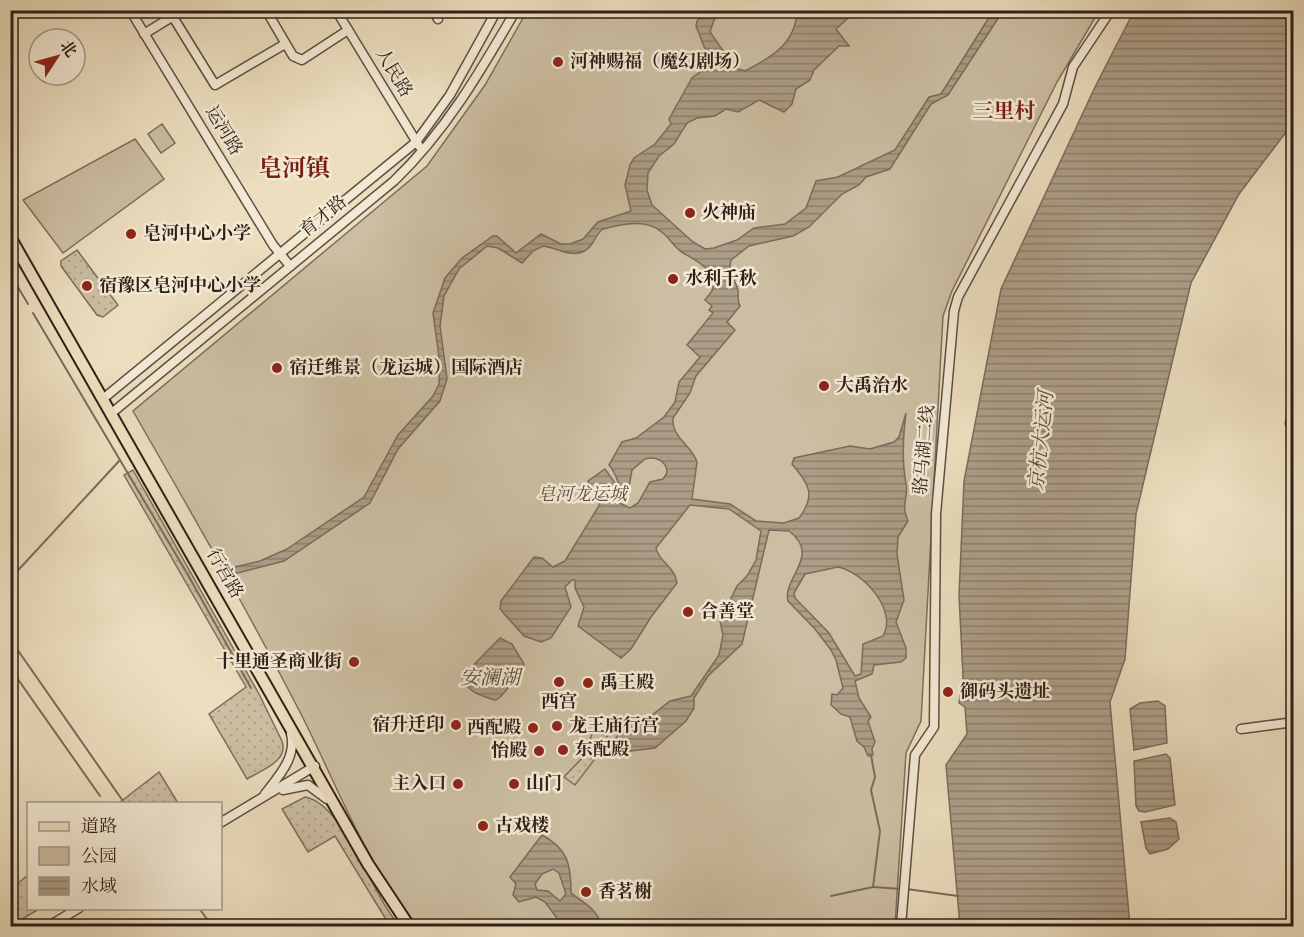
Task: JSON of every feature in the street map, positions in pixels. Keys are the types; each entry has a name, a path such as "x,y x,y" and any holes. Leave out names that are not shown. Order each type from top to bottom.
{"main road":[{"name":"行宫路","path":"10,237 113,412 390,902 409,927"}],"street":[{"name":"运河路","path":"130,10 280,254 290,266"},
{"path":"144,34 183,10"},
{"path":"266,10 293,56 302,60 348,30"},
{"name":"人民路","path":"336,10 423,153"},
{"path":"433,10 438,19"},
{"name":"育才路","path":"104,398 416,142 450,95 497,10"},
{"name":"育才路","path":"113,412 394,181 423,153 467,94 516,10"},
{"name":"骆马湖二线","path":"902,927 915,755 934,727 936,514 954,311 958,297 1063,104 1073,67 1111,10"},
{"path":"173,17 214,85 285,44"},
{"path":"1293,409 1290,423 1293,424"},
{"path":"265,796 290,755 293,740 286,716"},
{"path":"1241,729 1293,722"},
{"path":"222,822 315,766"},
{"path":"265,796 291,787 308,785 320,791 338,810"},
{"path":"49,927 77,910"}],"green space":[{"name":"皂河龙运城","path":"527,11 1099,11 1057,82 952,291 943,316 921,721 906,753 895,926 418,926 384,880 354,826 282,677 133,411 427,166 485,85"},
{"path":"162,124 175,143 161,153 148,134"},
{"path":"135,139 164,179 63,253 23,200"},
{"path":"77,250 118,305 103,317 97,315 61,266 61,261"},
{"path":"133,470 259,694 282,741 282,754 278,759 247,779 209,714 246,687 124,475"},
{"path":"594,727 610,739 575,785 564,777 586,754"},
{"path":"159,772 177,802 120,802"},
{"path":"305,797 319,803 333,816 357,853 389,912 400,926 390,926 335,836 308,852 282,809"},
{"path":"27,876 27,910 37,910 11,926 11,889"}],"water":[{"path":"707,10 721,11 714,20 710,32 735,68 745,71 773,55 787,41 796,22 797,11 856,11 836,29 849,46 839,46 814,70 810,80 796,89 792,104 784,112 759,100 738,112 726,109 715,116 697,118 687,123 674,144 659,156 648,173 647,190 652,205 693,242 705,249 737,240 754,228 785,224 806,208 816,181 838,177 895,150 929,97 941,94 993,11 1003,11 948,95 931,104 890,169 866,177 859,185 842,194 809,227 793,236 749,246 731,260 731,271 738,290 740,306 727,322 735,330 696,376 690,393 673,418 675,431 697,462 692,499 730,504 756,521 784,523 799,518 805,510 809,496 806,484 792,464 794,458 850,446 870,449 894,442 899,437 906,413 903,458 907,489 905,510 908,521 898,537 897,554 904,600 896,622 906,648 906,658 901,662 874,665 872,674 855,681 859,698 871,717 868,721 875,742 872,749 873,755 868,756 864,747 857,741 850,717 841,714 831,705 832,694 837,695 843,688 831,650 815,629 788,601 790,584 802,558 802,549 798,540 789,531 769,530 742,644 708,676 694,698 694,708 686,721 655,748 614,753 607,750 630,719 642,723 670,701 691,696 719,655 723,635 720,621 737,586 747,576 756,560 761,531 729,509 690,505 656,548 657,553 674,573 677,583 651,617 631,649 621,658 578,626 584,607 575,588 575,580 565,587 571,607 551,638 541,642 524,636 500,609 501,601 534,557 542,558 553,567 565,561 600,504 588,481 605,469 615,483 617,502 630,508 638,503 650,482 663,479 667,473 665,465 660,460 645,459 632,470 628,492 624,495 609,465 622,442 636,438 664,417 675,402 679,382 700,357 687,345 713,313 709,310 712,306 705,300 712,291 714,281 702,264 680,251 663,233 650,225 626,224 603,229 587,250 581,253 569,253 543,246 533,251 522,263 498,248 487,246 459,269 444,296 440,326 447,379 440,401 398,449 370,503 284,561 230,575 230,568 260,561 287,549 364,497 398,435 433,396 439,384 440,364 433,313 445,278 462,258 493,236 497,236 516,253 541,234 561,244 570,244 583,239 598,222 631,211 625,185 630,165 634,158 655,144 671,124 669,119 692,78 711,64 696,26 697,21","holes":["838,567 858,576 876,594 886,615 883,636 863,644 861,674 855,676 829,633 795,598 794,593 805,574"]},
{"name":"京杭大运河","path":"1134,11 1293,11 1293,123 1239,194 1191,283 1136,514 1125,659 1110,702 1130,926 960,926 946,765 967,734 965,707 959,703 963,676 959,595 964,481 1001,289 1095,87"},
{"name":"安澜湖","path":"500,638 512,644 524,664 506,690 495,700 471,690 462,677"},
{"path":"1158,701 1165,706 1167,743 1134,750 1130,709 1140,703"},
{"path":"1166,754 1170,758 1175,805 1145,812 1139,811 1136,806 1134,761"},
{"path":"1170,818 1176,822 1179,839 1168,849 1150,854 1146,848 1141,822"},
{"path":"542,835 563,852 569,866 571,893 593,911 602,926 563,926 545,902 536,897 519,902 513,895 516,884 510,877","holes":["553,869 559,873 566,894 560,901 548,891 537,890 535,884 542,874"]}],"waterway":[{"path":"10,274 28,304"},
{"path":"33,313 188,575 251,688"},
{"path":"10,579 120,460"},
{"path":"10,639 124,802"},
{"path":"10,668 100,796"},
{"path":"871,755 875,777 871,790 880,831 873,887 902,889"},
{"path":"831,896 873,887"},
{"path":"907,889 958,896"},
{"path":"200,910 212,926"}],"place":[{"name":"河神赐福（魔幻剧场）","path":"558,62"},
{"name":"火神庙","path":"690,213"},
{"name":"皂河中心小学","path":"131,234"},
{"name":"水利千秋","path":"673,279"},
{"name":"宿豫区皂河中心小学","path":"87,286"},
{"name":"宿迁维景（龙运城）国际酒店","path":"277,368"},
{"name":"大禹治水","path":"824,386"},
{"name":"合善堂","path":"688,612"},
{"name":"十里通圣商业街","path":"354,662"},
{"name":"西宫","path":"559,682"},
{"name":"禹王殿","path":"588,683"},
{"name":"御码头遗址","path":"948,692"},
{"name":"宿升迁印","path":"456,725"},
{"name":"龙王庙行宫","path":"557,726"},
{"name":"西配殿","path":"533,728"},
{"name":"东配殿","path":"563,750"},
{"name":"怡殿","path":"539,751"},
{"name":"主入口","path":"458,784"},
{"name":"山门","path":"514,784"},
{"name":"古戏楼","path":"483,826"},
{"name":"香茗榭","path":"586,892"}],"district":[{"name":"三里村","path":"1004,112"},
{"name":"皂河镇","path":"294,169"}]}
